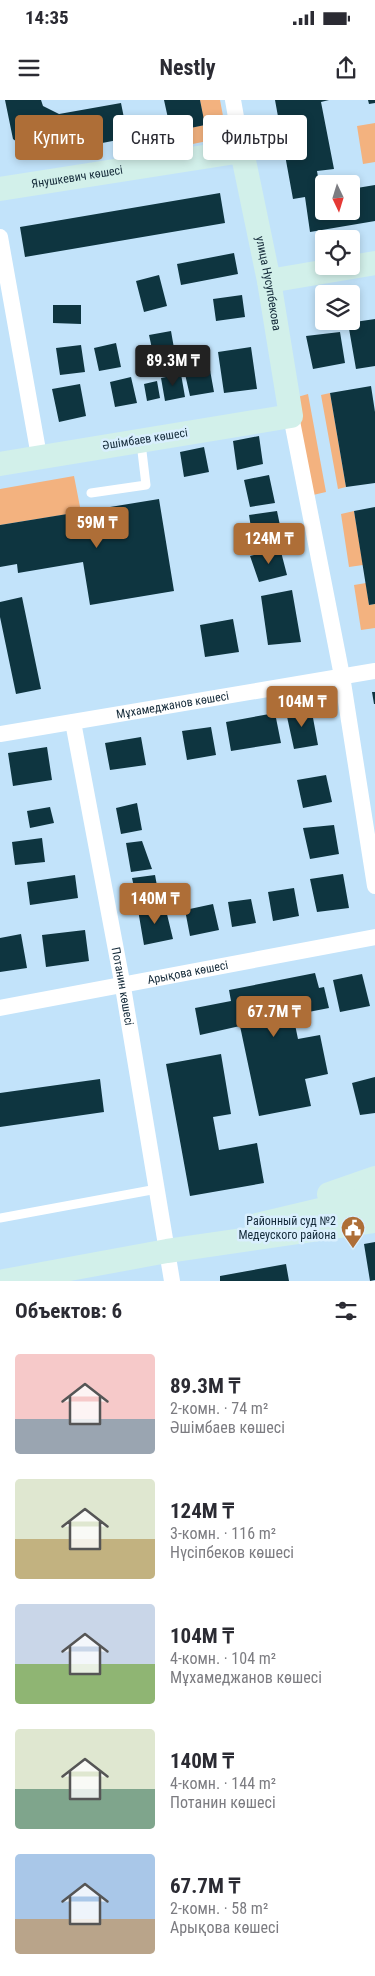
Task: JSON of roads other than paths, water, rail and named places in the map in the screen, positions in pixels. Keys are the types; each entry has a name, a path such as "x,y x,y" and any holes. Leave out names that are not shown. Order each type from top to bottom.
{"street":[{"path":"233,100 236,115"},
{"name":"Янушкевич көшесі","path":"0,190 203,157"},
{"name":"улица Нусупбекова","path":"244,160 268,281 291,416"},
{"path":"0,237 39,456"},
{"path":"268,281 375,263"},
{"path":"291,416 342,676 375,886"},
{"name":"Әшімбаев көшесі","path":"0,464 140,439 291,416"},
{"name":"Мұхамеджанов көшесі","path":"0,734 375,671"},
{"name":"Потанин көшесі","path":"73,722 122,986 172,1281"},
{"name":"Арықова көшесі","path":"0,1008 375,937"},
{"path":"236,1230 296,1205 375,1178"},
{"path":"167,1251 236,1230 375,1197"},
{"path":"4,1281 167,1251 375,1221"}],"lane":[{"path":"91,493 146,485 140,439"},
{"path":"0,1218 157,1189"}],"place":[{"name":"Районный суд №2 Медеуского района","path":"353,1249"}]}
